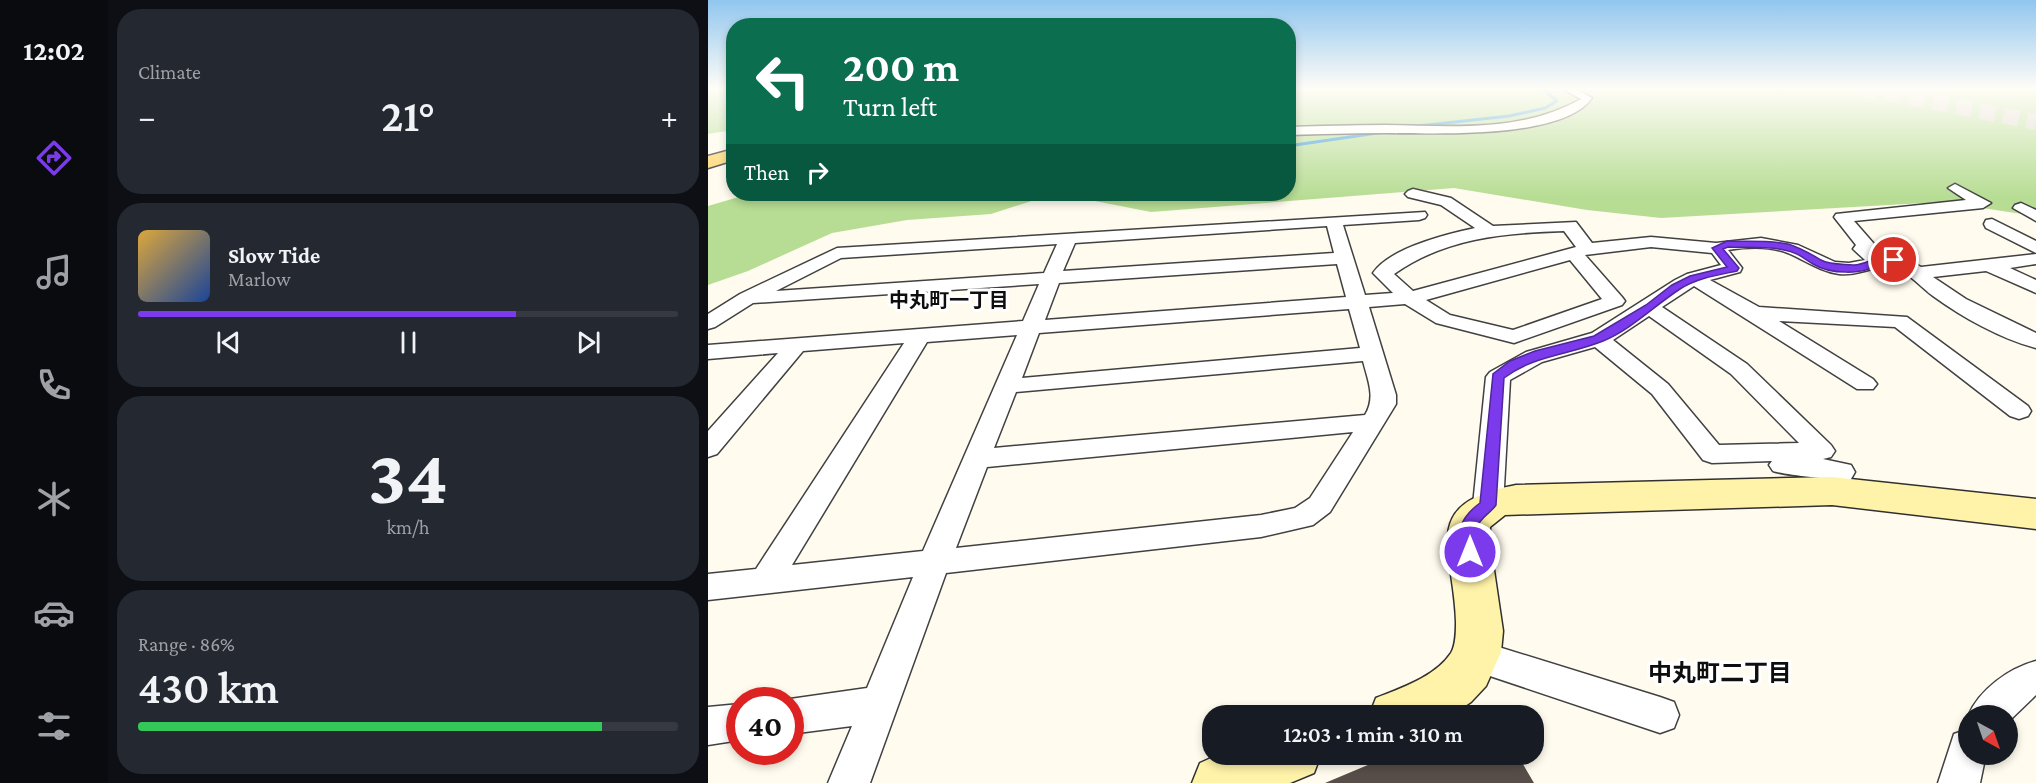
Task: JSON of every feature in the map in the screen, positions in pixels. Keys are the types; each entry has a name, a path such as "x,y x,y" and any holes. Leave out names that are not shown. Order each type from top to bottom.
{"main road":[{"path":"708,162 726,156"}],"street":[{"path":"1296,131 1380,129 1463,132 1519,125"},
{"path":"1955,188 1983,202 1842,217 1866,245 1862,249 1877,260 1894,260 1920,273 1926,282 1949,297 2036,341"},
{"path":"1413,194 1446,201 1490,231"},
{"path":"2020,208 2036,216"},
{"path":"708,323 747,298 837,253 1067,240 1419,215"},
{"path":"708,588 1261,526 1303,517 1320,505 1384,404 1384,395 1342,258 1334,221"},
{"path":"1992,224 2036,248"},
{"path":"1570,226 1581,250 1615,301 1514,337 1443,319 1409,298 1382,273 1431,247 1454,238 1490,231 1506,228 1570,226"},
{"path":"849,783 934,563 1067,240"},
{"path":"708,352 1409,298 1581,250 1651,242 1717,248 1727,244 1784,247 1807,254 1817,262 1830,267 1869,267 1877,260"},
{"path":"1488,505 1498,377 1514,364 1539,354 1599,339 1650,308 1676,287 1694,278 1733,268 1717,248"},
{"path":"747,298 1342,258"},
{"path":"1920,273 2036,259"},
{"path":"1989,265 2036,287"},
{"path":"1694,278 1754,313 1865,384"},
{"path":"1650,308 1739,369 1822,451 1712,454"},
{"path":"1754,313 1900,321 2019,411"},
{"path":"765,581 920,336"},
{"path":"1599,339 1660,389 1720,466 1804,465 1840,472"},
{"path":"708,448 796,346"},
{"path":"1008,386 1372,354"},
{"path":"976,459 1372,422"},
{"path":"1418,705 1452,685 1468,670 1476,656 1480,615 1467,531 1473,516 1488,505 1516,499 1785,491 1903,491 2036,514"},
{"path":"1476,656 1660,715"},
{"path":"1999,705 2025,681 2036,678"},
{"path":"804,714 880,704"},
{"path":"708,726 726,724"},
{"path":"1220,783 1266,765"},
{"path":"1959,783 1964,765"}],"green space":[{"path":"708,125 726,125 726,131 708,134"},
{"path":"1296,125 2036,125 2036,216 1942,202 1661,218 1587,210 1454,188 1296,201"},
{"path":"726,201 1031,201 991,214 907,220 832,233 748,271 708,285 708,206"},
{"path":"1095,201 1290,201 1151,212"}],"building":[{"path":"1368,765 1523,765 1534,783 1325,783"}],"waterway":[{"path":"1409,127 1431,125"},
{"path":"1296,145 1384,132"}],"district":[{"name":"中丸町一丁目","path":"949,300"},
{"name":"中丸町二丁目","path":"1720,673"}],"route":[{"path":"1470,552 1467,531 1473,516 1488,505 1498,377 1514,364 1539,354 1599,339 1650,308 1676,287 1694,278 1733,268 1717,248 1727,244 1784,247 1807,254 1817,262 1830,267 1869,267 1877,260 1894,260"}]}
